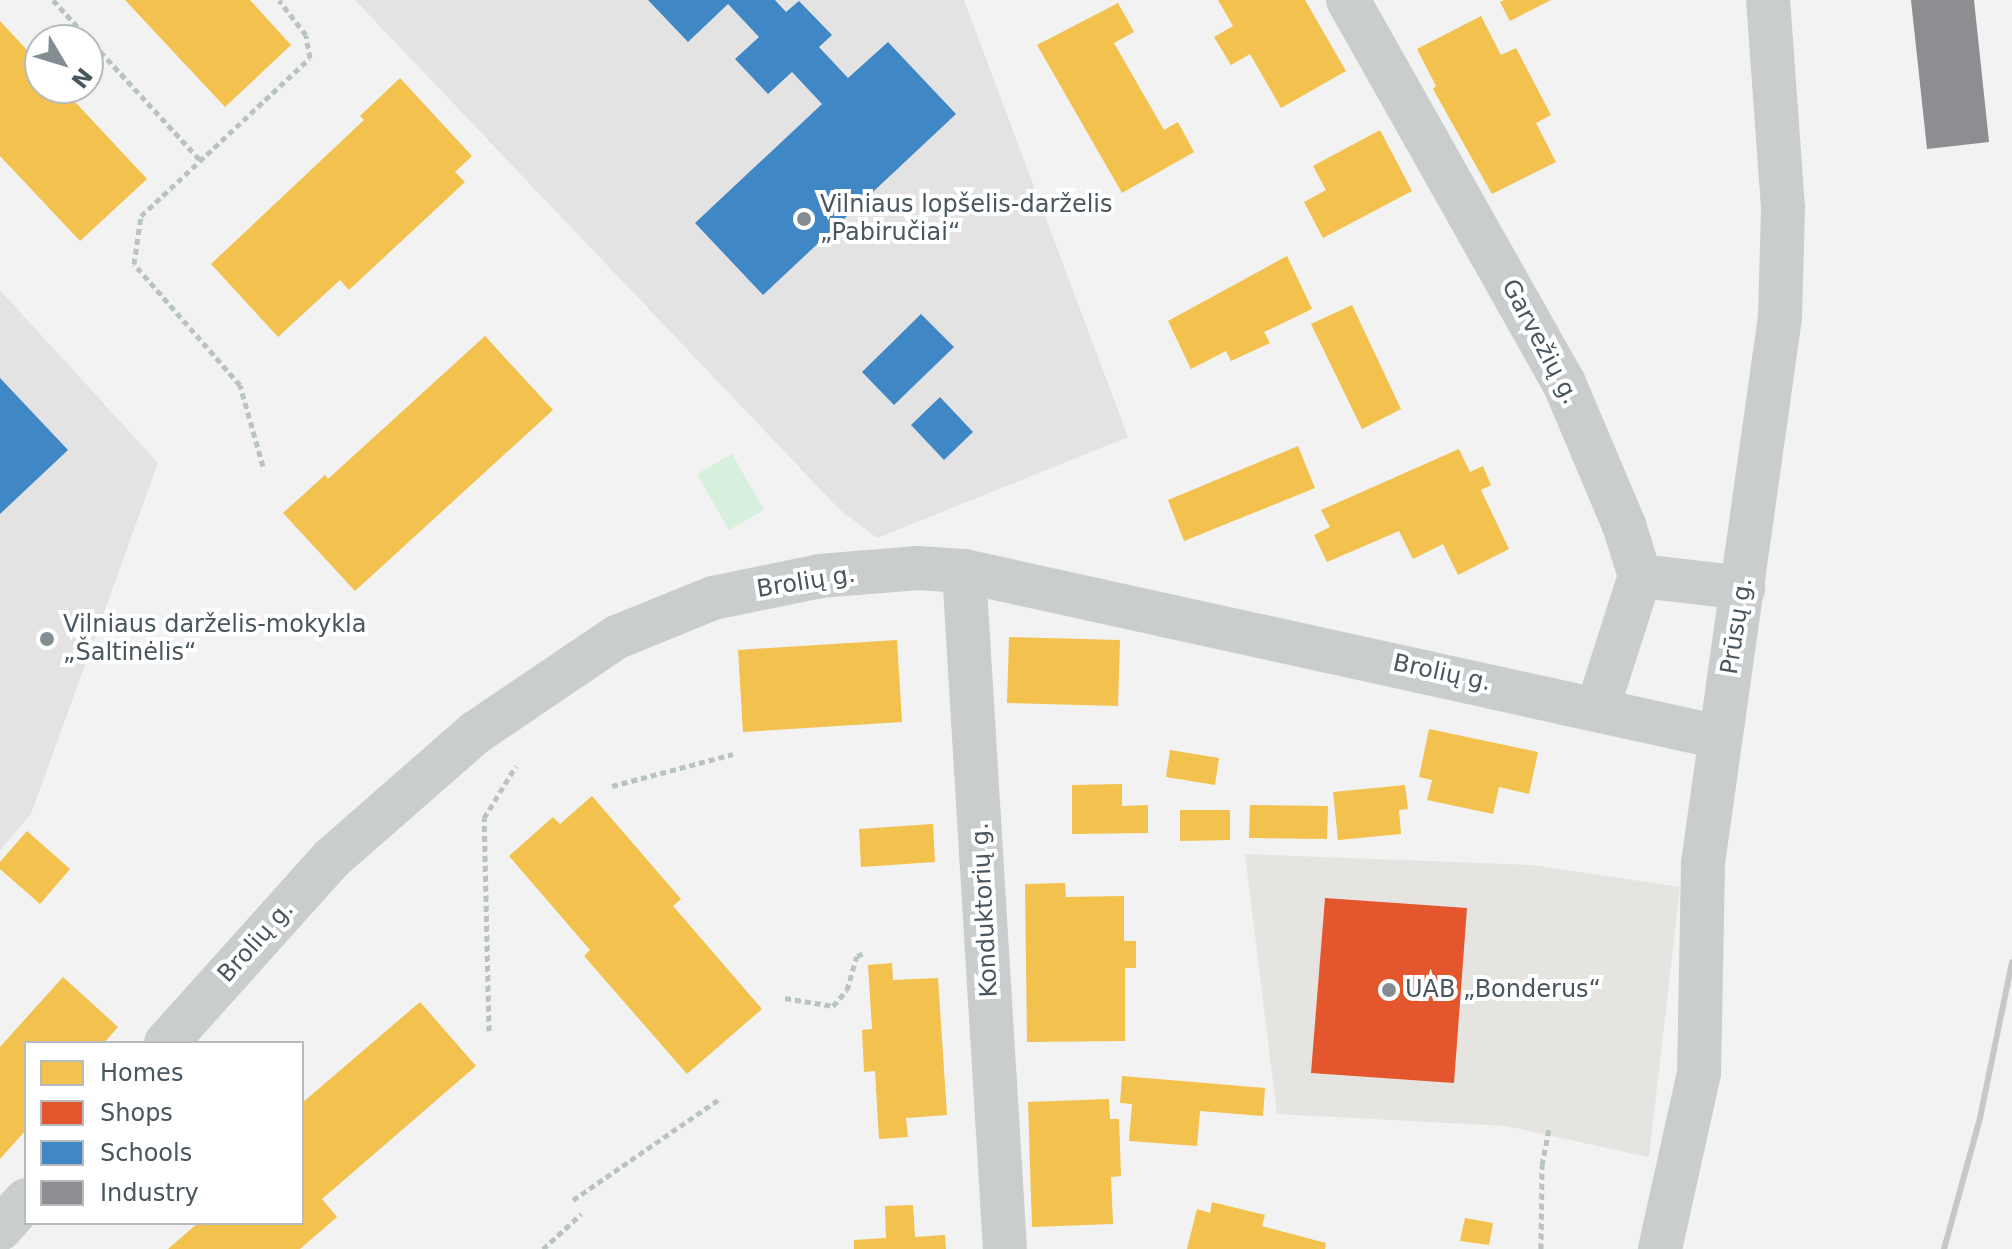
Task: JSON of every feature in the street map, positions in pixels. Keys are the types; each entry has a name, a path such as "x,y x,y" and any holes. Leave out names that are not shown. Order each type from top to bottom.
{"street":[{"name":"Garvežių g.","path":"1348,0 1564,383 1624,525 1640,576"},
{"name":"Prūsų g.","path":"1660,1249 1699,1073 1703,863 1780,317 1783,208 1768,0"},
{"name":"Brolių g.","path":"168,1041 331,859 475,733 617,637 713,598 820,576 918,568 964,571 1598,707 1719,737"},
{"name":"Konduktorių g.","path":"964,571 1005,1249"},
{"path":"1598,707 1640,576 1743,588"},
{"path":"0,1229 24,1202"}],"path":[{"path":"53,0 201,161"},
{"path":"263,466 240,385 134,264 141,216 310,58 306,35 279,0"},
{"path":"612,786 733,754"},
{"path":"489,1031 484,818 516,766"},
{"path":"785,998 833,1006 847,990 857,956 866,952"},
{"path":"573,1200 721,1098"},
{"path":"1541,1249 1542,1165 1549,1130"},
{"path":"543,1249 581,1214"}],"shaded area":[{"name":"Vilniaus lopšelis-darželis „Pabiručiai“","path":"355,0 964,0 1128,437 877,538 840,510"},
{"name":"Vilniaus darželis-mokykla „Šaltinėlis“","path":"0,290 158,463 31,814 0,850"},
{"path":"1245,854 1533,865 1680,887 1649,1157 1506,1126 1277,1114"}],"green space":[{"path":"732,454 764,510 729,530 697,474"}],"building: Homes":[{"path":"125,0 250,0 291,45 225,107"},
{"path":"1218,0 1305,0 1346,71 1281,108 1250,54 1231,65 1214,37 1233,26"},
{"path":"1551,0 1510,21 1500,2"},
{"path":"1118,3 1134,32 1114,43 1164,130 1178,122 1194,152 1122,193 1037,45"},
{"path":"1481,16 1501,55 1516,48 1551,115 1536,123 1556,162 1492,194 1433,89 1436,86 1417,49"},
{"path":"0,21 24,47 24,104 77,104 147,179 80,241 0,156"},
{"path":"400,78 472,156 455,172 465,182 349,290 340,280 278,337 211,264 364,120 360,116"},
{"path":"1380,130 1412,191 1323,238 1304,202 1326,190 1313,166"},
{"path":"1287,256 1312,309 1264,332 1270,343 1231,361 1226,351 1191,369 1168,321"},
{"path":"1352,305 1401,409 1362,429 1311,324"},
{"path":"485,336 553,410 355,591 283,513 325,475 328,479"},
{"path":"1298,446 1315,488 1184,541 1168,500"},
{"path":"1459,449 1470,472 1483,466 1491,485 1481,490 1509,549 1458,575 1443,544 1413,559 1399,531 1327,562 1314,535 1330,527 1321,510"},
{"path":"1009,637 1120,640 1118,706 1007,703"},
{"path":"897,640 902,722 743,732 738,650"},
{"path":"1429,729 1538,752 1529,794 1499,787 1493,814 1427,800 1432,780 1419,777"},
{"path":"1170,750 1219,758 1215,785 1166,777"},
{"path":"1122,784 1122,806 1148,805 1148,833 1072,834 1072,785"},
{"path":"1405,785 1408,809 1399,810 1401,834 1338,840 1333,792"},
{"path":"592,796 681,899 673,906 762,1009 687,1074 584,956 590,950 509,856 553,817 560,824"},
{"path":"1250,805 1328,806 1327,839 1249,838"},
{"path":"1180,810 1230,810 1230,840 1180,841"},
{"path":"933,824 935,862 861,867 859,829"},
{"path":"27,831 70,869 40,904 0,869 0,862"},
{"path":"1065,883 1066,897 1124,896 1124,941 1136,941 1136,968 1125,968 1125,1041 1027,1042 1025,884"},
{"path":"892,963 893,980 938,978 947,1115 906,1118 908,1137 879,1139 875,1071 864,1072 862,1030 872,1029 868,965"},
{"path":"63,977 118,1027 106,1041 24,1041 24,1132 0,1159 0,1047"},
{"path":"420,1002 476,1066 322,1199 337,1217 300,1249 168,1249 196,1225 304,1225 304,1101"},
{"path":"1122,1076 1265,1088 1263,1116 1200,1111 1197,1146 1129,1141 1132,1104 1120,1103"},
{"path":"1109,1099 1110,1119 1119,1119 1121,1176 1111,1177 1113,1224 1032,1227 1028,1102"},
{"path":"1212,1202 1265,1215 1262,1226 1326,1243 1325,1249 1187,1249 1197,1209 1210,1213"},
{"path":"913,1205 915,1237 945,1235 946,1249 854,1249 854,1240 886,1238 885,1206"},
{"path":"1465,1218 1493,1223 1489,1245 1460,1241"}],"building: Shops":[{"name":"UAB „Bonderus“","path":"1325,898 1467,908 1454,1083 1311,1073"}],"building: Schools":[{"path":"648,0 775,0 786,12 799,1 832,35 819,47 848,78 888,42 956,114 763,295 695,223 822,104 792,72 768,94 735,59 759,37 728,4 688,42"},
{"path":"921,314 954,347 894,405 862,372"},
{"path":"0,378 68,450 0,514"},
{"path":"940,397 973,432 944,460 911,425"}],"building: Industry":[{"path":"1911,0 1974,0 1989,142 1927,149"}],"railway":[{"path":"1944,1249 1980,1118 2012,962"}],"place":[{"name":"Vilniaus lopšelis-darželis „Pabiručiai“","path":"804,219"},
{"name":"Vilniaus darželis-mokykla „Šaltinėlis“","path":"47,639"},
{"name":"UAB „Bonderus“","path":"1389,990"}]}
